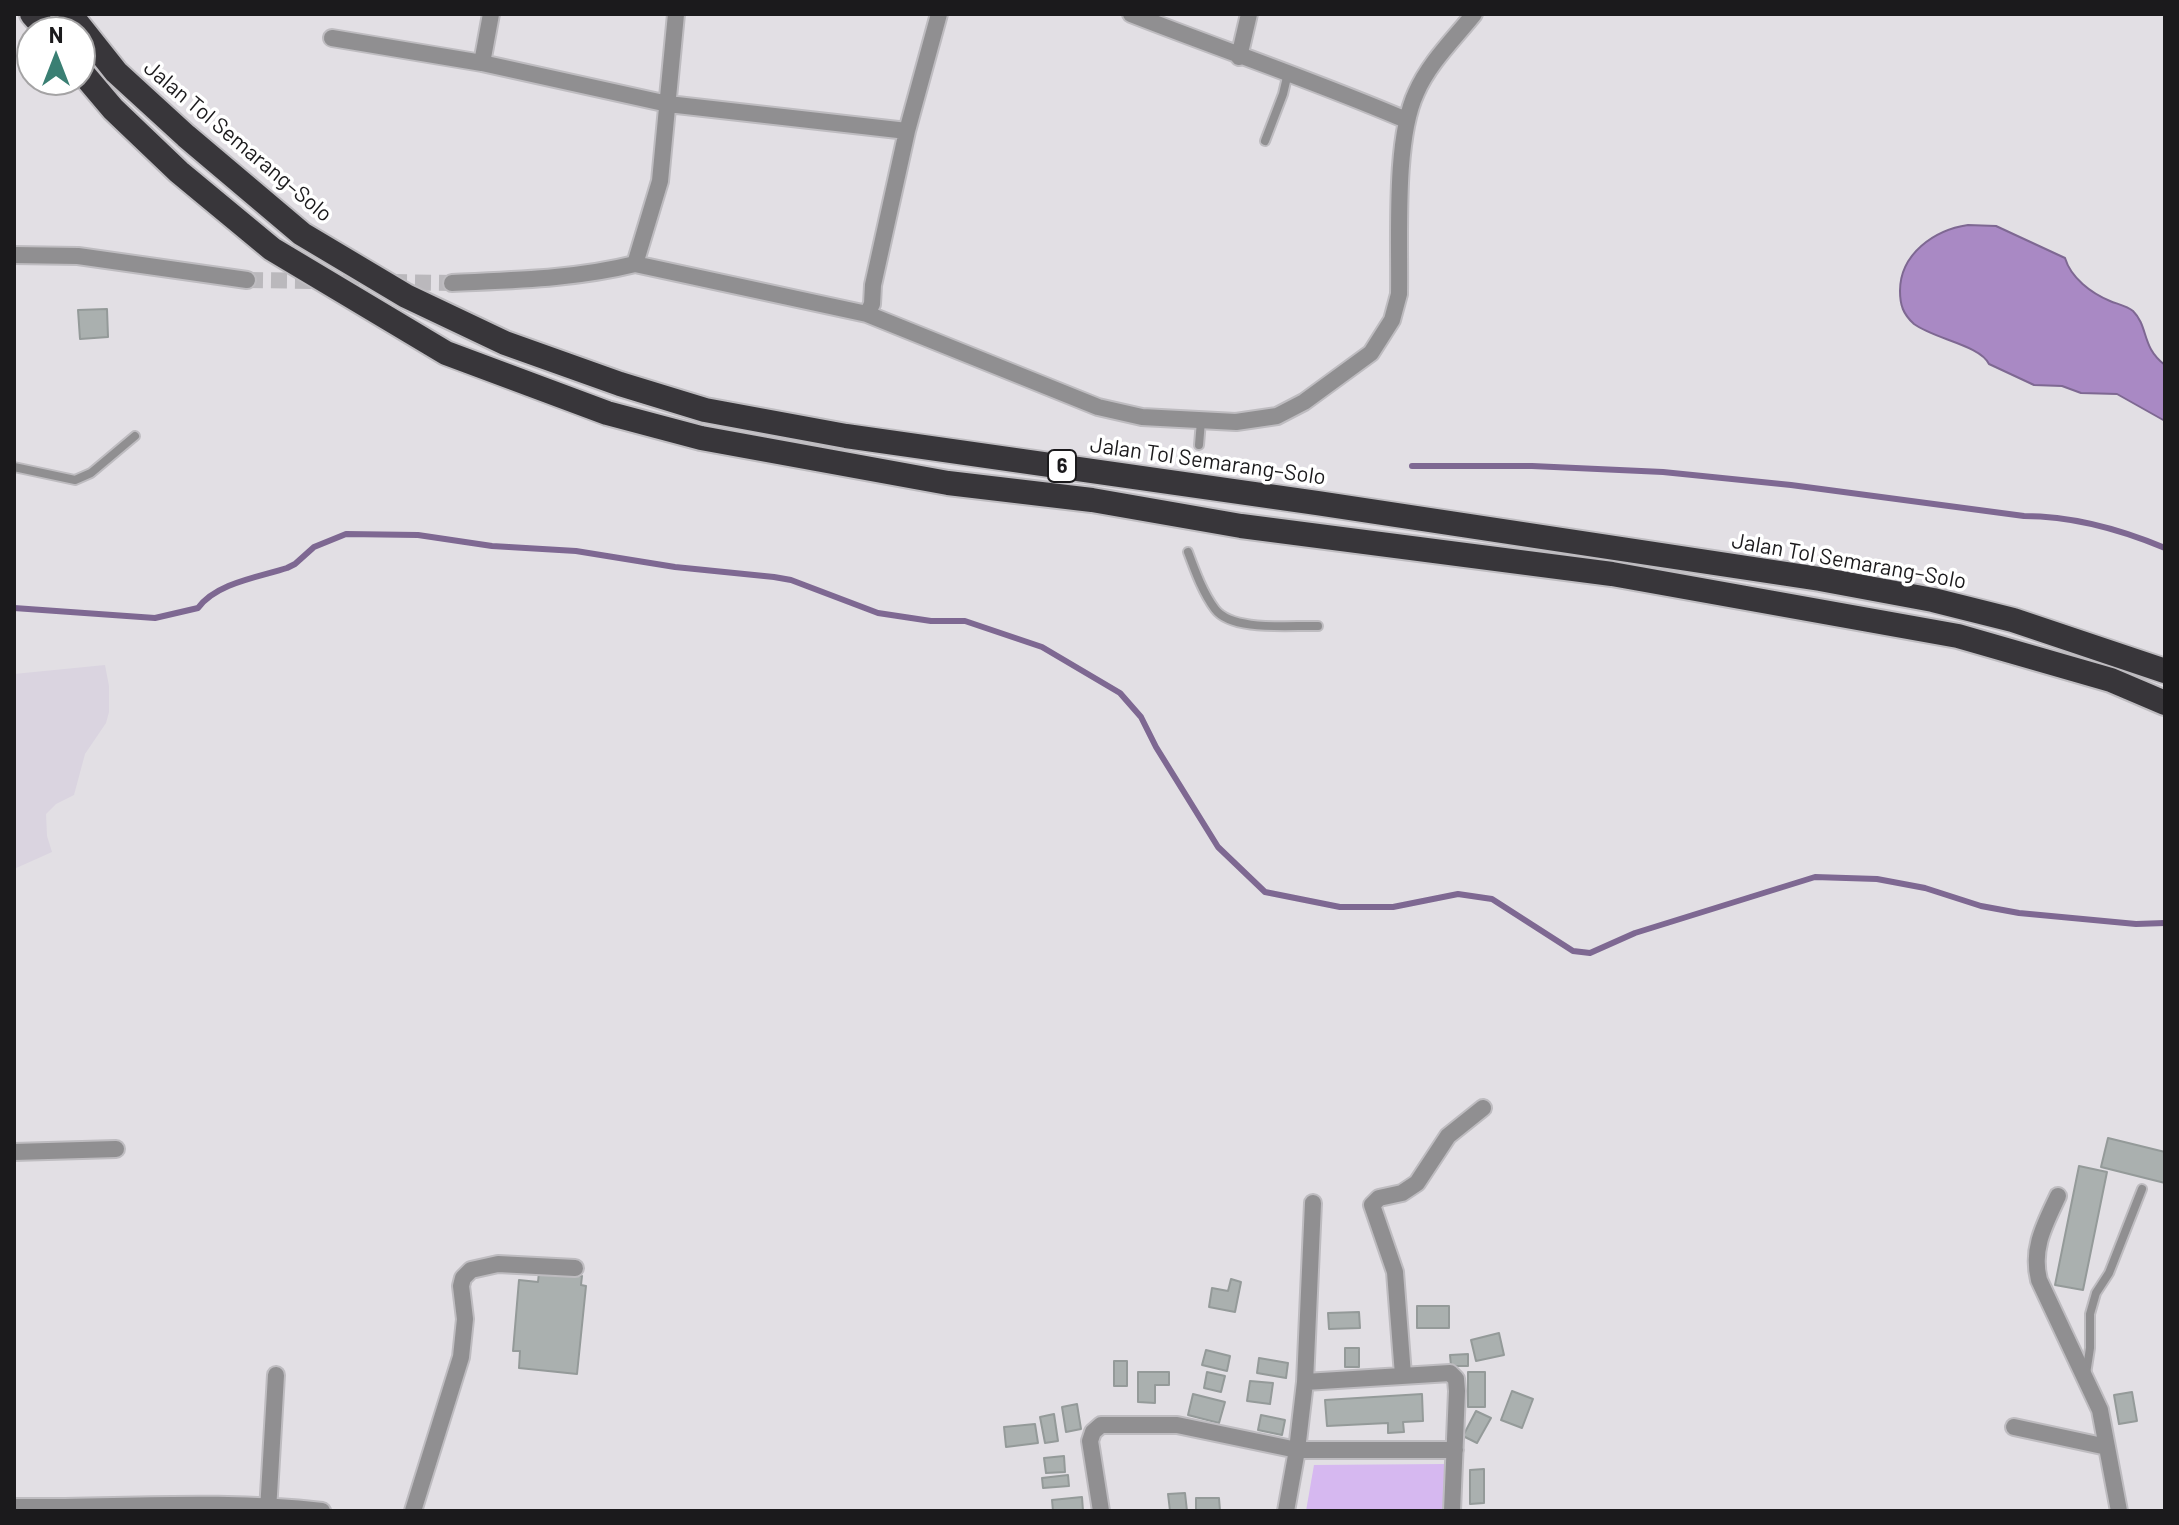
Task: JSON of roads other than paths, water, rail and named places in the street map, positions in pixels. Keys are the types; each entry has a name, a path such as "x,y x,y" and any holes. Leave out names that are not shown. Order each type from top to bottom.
{"highway":[{"name":"Jalan Tol Semarang–Solo","path":"70,14 116,72 302,234 406,296 491,336 634,389 705,410 846,436 1349,508 1820,579 1919,597 2013,620 2165,671"},
{"name":"6","path":"96,89 179,172 272,249 446,353 607,413 701,438 948,483 1092,500 1241,526 1612,574 1958,636 2111,680 2165,703"}],"street":[{"path":"482,63 491,14"},
{"path":"635,264 660,181 676,14"},
{"path":"867,314 872,304 873,285 907,131 939,14"},
{"path":"1131,14 1406,120"},
{"path":"1239,57 1249,14"},
{"path":"452,283 547,278 608,271 635,264 867,314 1098,407 1142,417 1201,421 1236,422 1277,416 1304,402 1371,353 1392,320 1399,294 1406,120 1416,92 1429,70 1474,14"},
{"path":"332,38 482,63 668,104 907,131"},
{"path":"14,255 78,256 247,280"},
{"path":"1403,1375 1395,1272 1372,1205 1379,1198 1402,1193 1417,1183 1448,1136 1483,1108"},
{"path":"14,1152 116,1149"},
{"path":"2058,1196 2039,1239 2035,1265 2039,1280 2100,1410 2119,1511"},
{"path":"1286,1511 1305,1382 1313,1203"},
{"path":"413,1511 461,1357 465,1319 463,1278 471,1270 498,1264 575,1268"},
{"path":"1305,1382 1450,1373 1456,1379 1452,1511"},
{"path":"268,1508 276,1375"},
{"path":"1101,1511 1090,1441 1093,1432 1101,1425 1177,1425 1297,1450 1455,1450"},
{"path":"2014,1427 2107,1447"},
{"path":"14,1507 322,1511"}],"lane":[{"path":"1265,141 1288,72"},
{"path":"1199,445 1201,421"},
{"path":"14,467 75,480 91,473 135,436"},
{"path":"1188,552 1216,611 1227,619 1240,624 1318,626"},
{"path":"2086,1375 2090,1314 2096,1293 2121,1247 2142,1189"}],"waterway":[{"path":"1412,466 1532,466 1663,472 1791,485 2078,521 2132,535 2165,548"},
{"path":"14,608 155,618 198,608 216,592 287,568 314,547 346,534 418,535 492,546 576,551 675,567 774,577 791,580 878,613 931,621 965,621 1042,647 1120,693 1141,717 1218,847 1265,892 1340,907 1393,907 1458,894 1492,899 1573,951 1590,953 1635,933 1815,877 1877,879 1925,888 1981,906 2019,913 2136,924 2165,923"}],"tunnel":[{"path":"247,280 452,283"}]}
